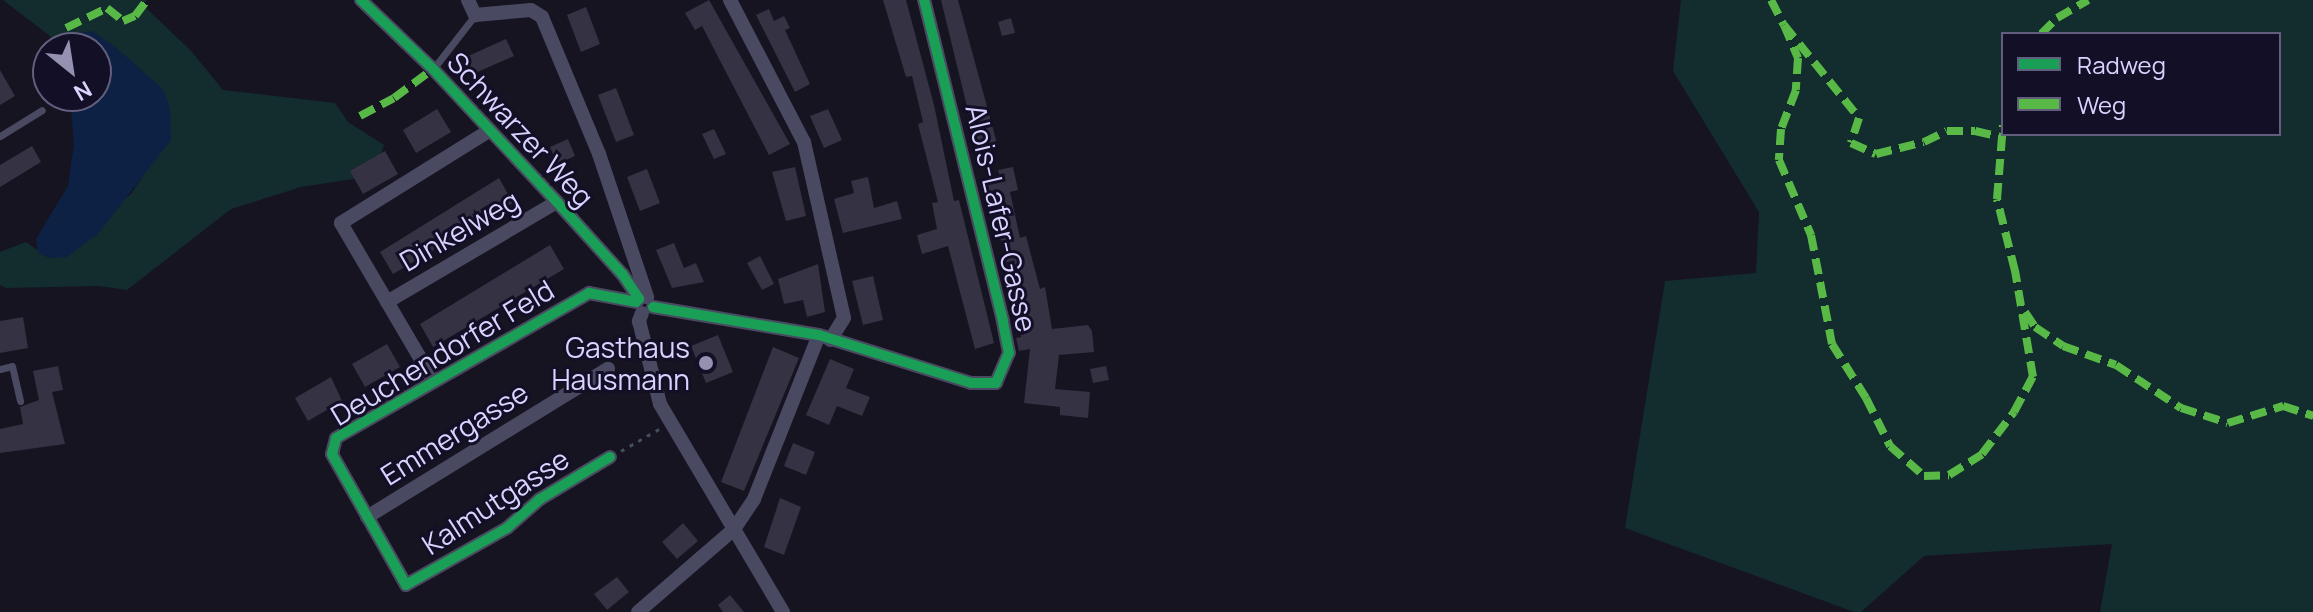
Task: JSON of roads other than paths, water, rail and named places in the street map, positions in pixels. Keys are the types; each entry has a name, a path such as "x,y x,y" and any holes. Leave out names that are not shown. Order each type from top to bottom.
{"street":[{"name":"Schwarzer Weg","path":"361,0 433,69 557,202 623,275 643,304"},
{"path":"468,0 475,15 531,10 542,17 599,154 643,304 639,321 660,404 783,612"},
{"path":"638,612 734,529 754,499 824,338 844,318 804,142 730,0"},
{"name":"Alois-Lafer-Gasse","path":"643,304 824,338 971,383 996,383 1009,353 924,0"},
{"path":"433,380 341,223 489,131"},
{"name":"Dinkelweg","path":"387,302 557,202"},
{"name":"Deuchendorfer Feld","path":"406,585 332,454 336,438 589,293 643,304"},
{"name":"Emmergasse","path":"367,517 608,369"},
{"name":"Kalmutgasse","path":"406,585 507,528 540,499 610,457"}],"lane":[{"path":"433,69 475,15"},
{"path":"0,136 39,112"},
{"path":"0,369 12,366 20,401"}],"water":[{"path":"112,44 163,89 170,108 171,140 98,234 67,257 49,258 38,253 36,239 68,186 74,144 71,112 112,112"}],"place":[{"name":"Gasthaus Hausmann","path":"706,363"}]}
